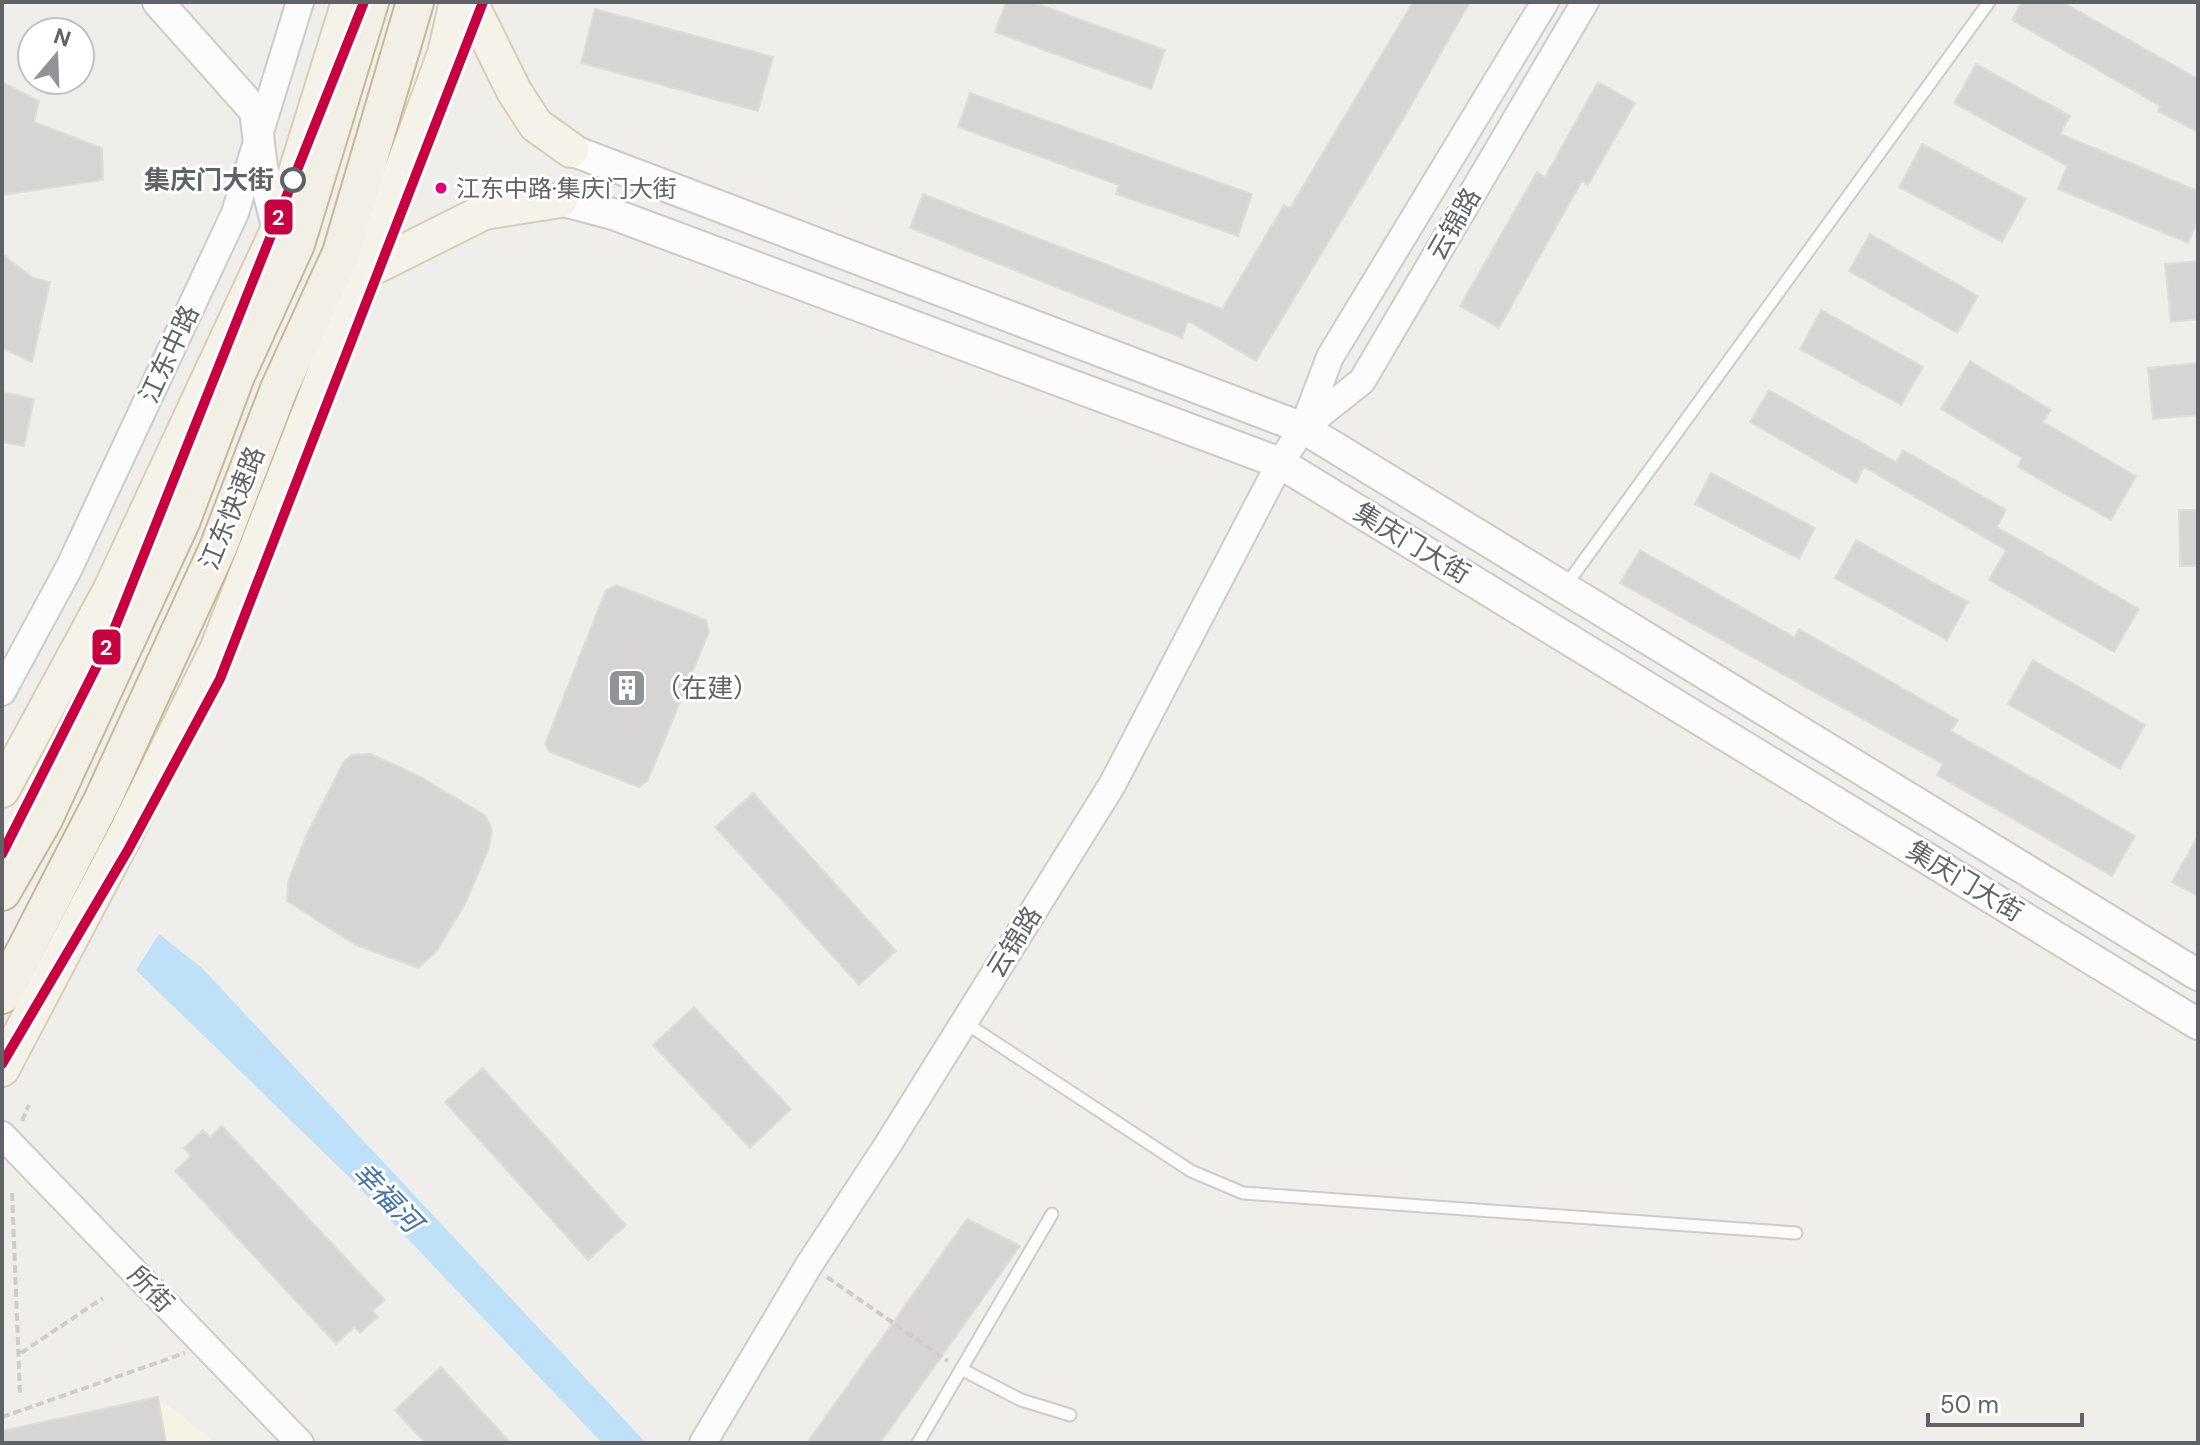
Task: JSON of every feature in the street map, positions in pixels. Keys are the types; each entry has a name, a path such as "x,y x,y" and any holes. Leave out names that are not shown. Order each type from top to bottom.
{"highway":[{"name":"江东快速路","path":"2,892 44,819 182,520 236,376 296,244 370,2"},
{"name":"江东快速路","path":"2,995 102,801 218,548 279,389 341,253 415,2"}],"main road":[{"path":"158,2 255,111 278,230"},
{"name":"江东中路","path":"2,790 111,589 278,230 349,2"},
{"path":"2,1069 125,835 217,650 445,54 457,2"},
{"path":"470,2 514,91 536,125 571,150"},
{"name":"集庆门大街","path":"571,150 1303,428 2198,975"},
{"path":"364,272 484,212 560,200"},
{"name":"集庆门大街","path":"560,200 613,214 1280,463 2198,1024"}],"street":[{"name":"江东中路","path":"2,692 69,568 235,213 300,2"},
{"name":"云锦路","path":"703,1443 809,1265 1112,785 1280,463 1303,428 1330,357 1545,2"},
{"name":"云锦路","path":"1303,428 1362,381 1585,2"},
{"name":"所街","path":"2,1135 300,1443"}],"lane":[{"path":"1564,588 1989,2"},
{"path":"964,1022 1191,1171 1243,1193 1796,1233"},
{"path":"918,1443 1052,1214"},
{"path":"961,1369 1021,1400 1070,1415"}],"path":[{"path":"12,1193 21,1353 20,1393"},
{"path":"809,1265 961,1369"},
{"path":"21,1353 103,1298"},
{"path":"2,1417 206,1346"}],"shaded area":[{"path":"158,1397 215,1443 2,1443 2,1431"}],"water":[{"name":"幸福河","path":"159,934 202,968 646,1443 602,1443 349,1177 136,970"}],"building":[{"path":"1006,2 1032,2 1165,50 1151,89 995,32"},
{"path":"1413,2 1470,2 1402,121 1256,361 1188,321 1182,338 910,228 923,194 1222,309 1284,205 1290,208"},
{"path":"2022,2 2062,2 2198,79 2198,132 2158,111 2160,106 2012,20"},
{"path":"595,9 773,57 758,111 581,63"},
{"path":"1976,64 2070,116 2060,134 2198,191 2198,220 2188,243 2058,189 2067,166 1954,103"},
{"path":"2,82 16,89 16,96 29,96 39,101 34,122 102,148 103,180 2,195"},
{"path":"1598,82 1635,103 1588,185 1582,181 1499,328 1460,306 1537,172 1545,177"},
{"path":"970,93 1252,194 1238,236 1116,194 1119,185 958,127"},
{"path":"1922,144 2026,199 2002,242 1899,187"},
{"path":"1870,234 1978,296 1957,333 1849,271"},
{"path":"2,254 33,278 50,282 32,362 2,348"},
{"path":"2198,261 2198,319 2171,322 2165,264"},
{"path":"1821,310 1923,367 1901,405 1800,349"},
{"path":"1970,361 2051,410 2043,422 2136,476 2111,520 2018,467 2022,458 1941,409"},
{"path":"2198,363 2198,415 2153,419 2148,368"},
{"path":"1769,390 1896,462 1903,450 2006,510 1997,527 2139,609 2114,652 1989,580 2006,550 1864,467 1856,483 1750,422"},
{"path":"2,392 34,399 24,446 2,442"},
{"path":"1711,473 1815,528 1799,559 1695,504"},
{"path":"2179,510 2198,510 2198,566 2180,566"},
{"path":"1856,540 1968,602 1947,640 1835,578"},
{"path":"1640,550 1794,637 1799,629 1958,720 1951,731 2135,836 2112,876 1937,775 1943,764 1620,583"},
{"name":"（在建）","path":"616,585 706,620 709,632 648,780 639,787 550,752 545,744 606,590"},
{"path":"2033,660 2145,725 2120,769 2008,704"},
{"path":"370,754 417,775 486,816 492,830 489,848 464,906 436,952 418,968 354,944 287,901 288,882 306,836 343,763 351,755"},
{"path":"753,793 896,951 859,985 715,827"},
{"path":"2198,836 2198,896 2172,882"},
{"path":"694,1007 791,1109 750,1148 653,1045"},
{"path":"483,1068 626,1225 588,1260 445,1102"},
{"path":"222,1126 385,1300 372,1311 378,1317 360,1333 354,1327 336,1344 175,1171 191,1156 184,1148 203,1130 210,1138"},
{"path":"967,1219 1020,1246 880,1443 807,1443"},
{"path":"441,1367 511,1443 425,1443 395,1410"},
{"path":"158,1397 166,1443 2,1443 2,1431"}],"transit line":[{"name":"2","path":"2,854 109,642 364,2"},
{"name":"2","path":"2,1064 128,850 220,679 483,2"}],"place":[{"name":"集庆门大街","path":"293,180"},
{"name":"江东中路·集庆门大街","path":"441,188"},
{"name":"（在建）","path":"627,688"}]}
